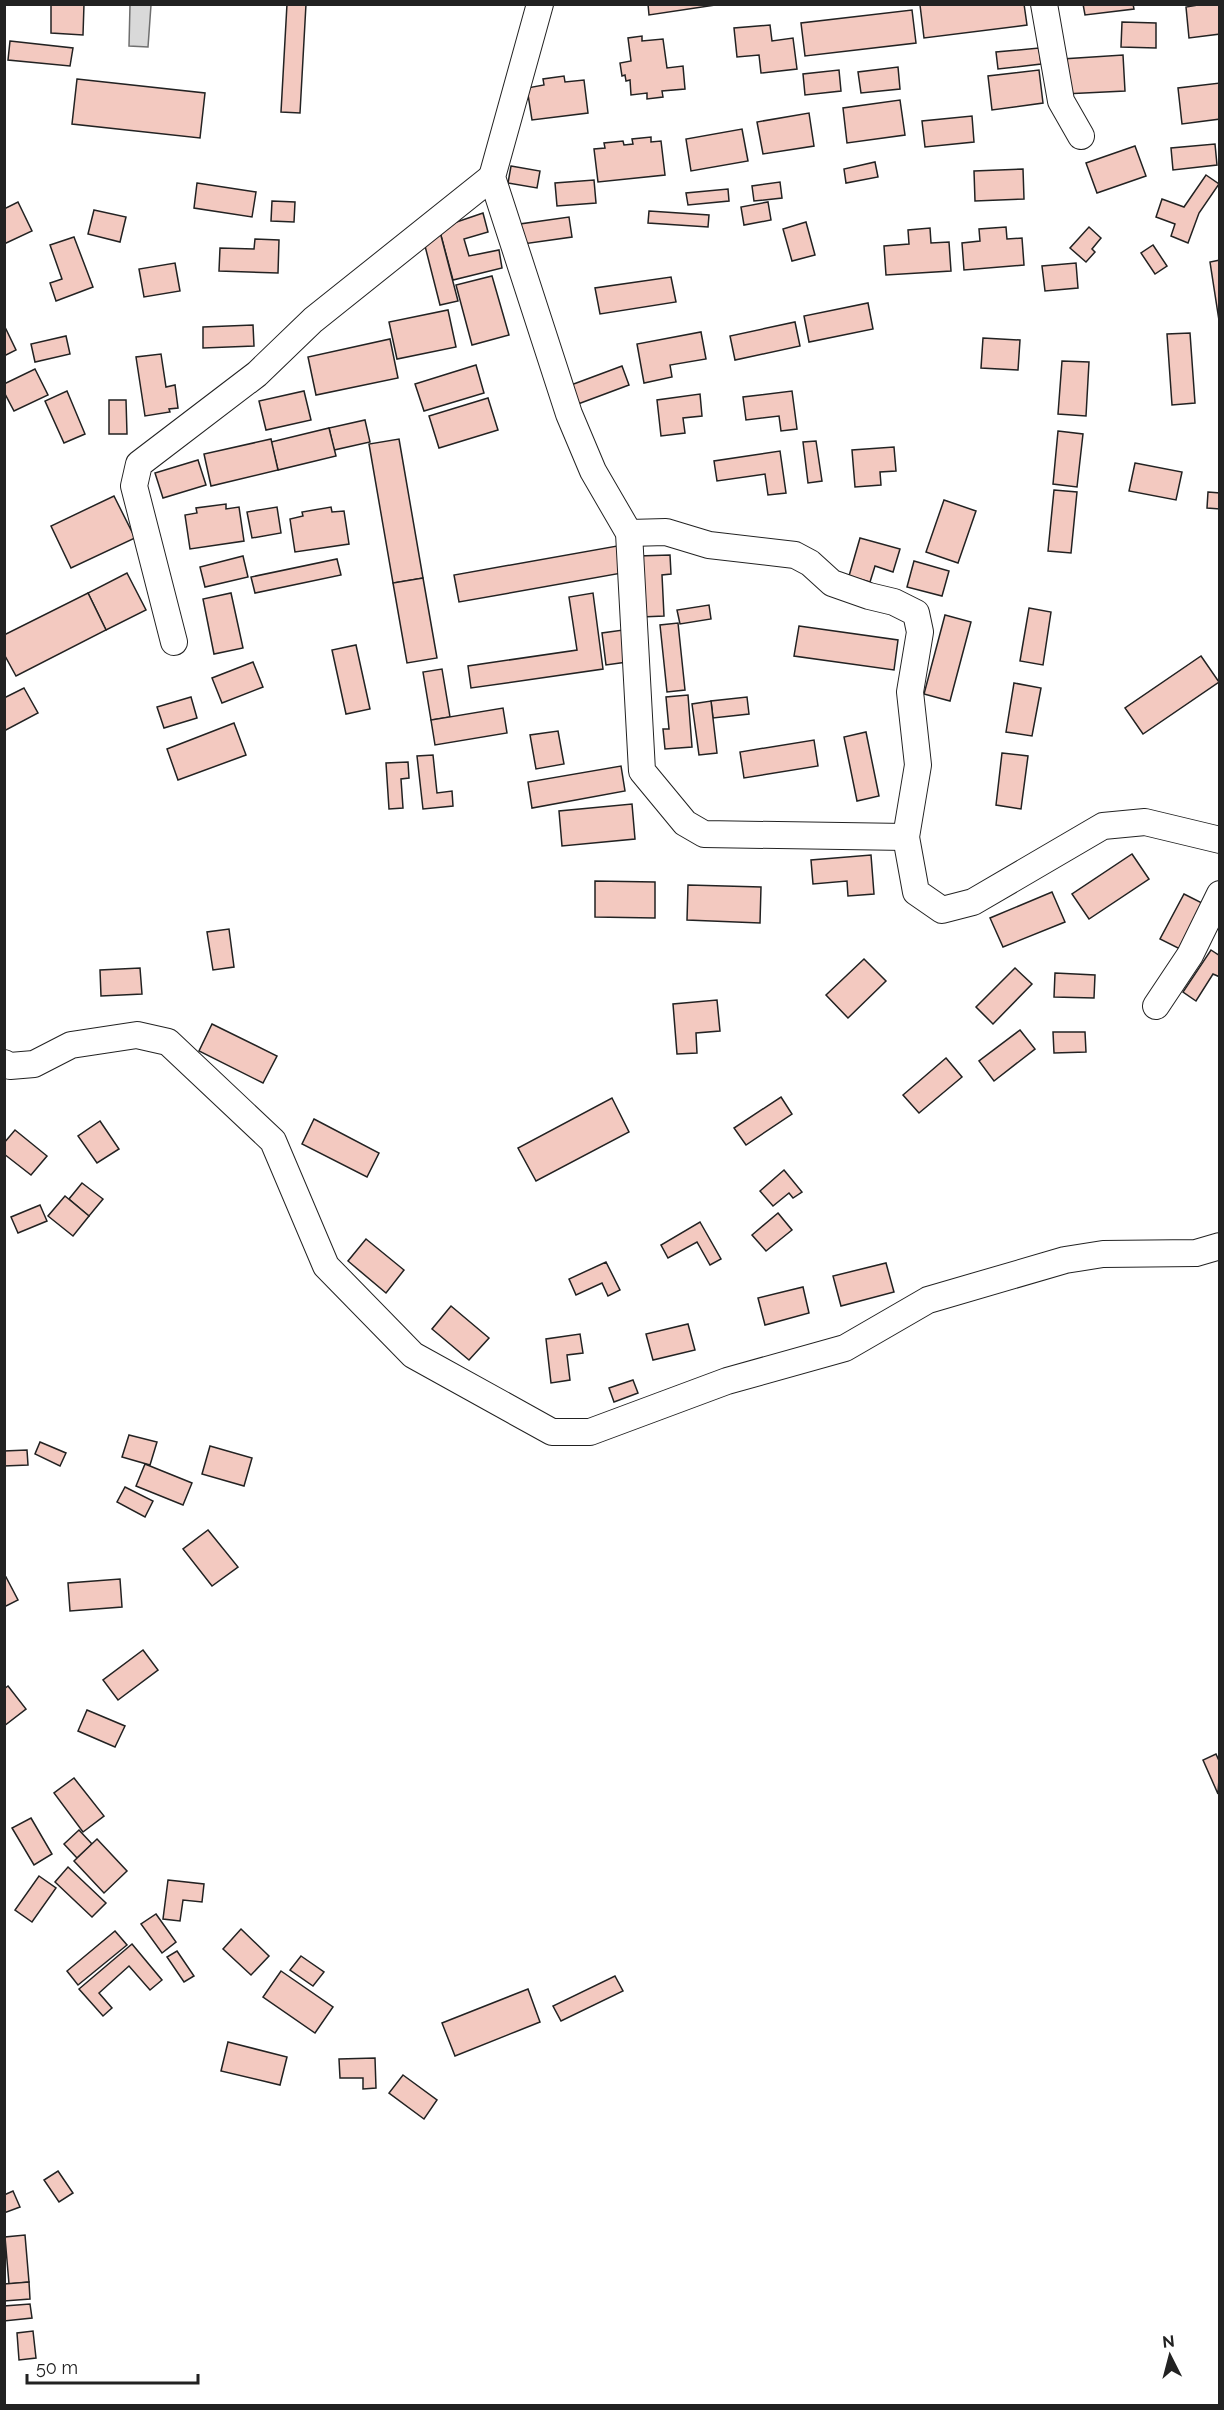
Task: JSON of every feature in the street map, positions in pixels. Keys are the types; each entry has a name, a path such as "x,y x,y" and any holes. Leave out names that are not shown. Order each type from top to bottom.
{"street":[{"path":"540,4 492,177 569,414 593,471 629,533 642,771 685,823 704,834 906,837"},
{"path":"1044,4 1061,101 1081,136"},
{"path":"174,642 134,486 139,464 257,374 314,320 492,177"},
{"path":"629,533 666,532 709,544 795,555 810,563 832,583 894,602 916,613 920,632 910,692 918,765 906,837 915,892 942,910 974,902 1104,826 1145,822 1220,840"},
{"path":"1156,1006 1190,955 1220,894"},
{"path":"4,1063 10,1066 34,1064 71,1046 136,1035 168,1042 273,1141 326,1266 412,1355 552,1432 590,1432 727,1381 845,1347 928,1300 1065,1260 1103,1254 1196,1252 1220,1246"}],"shaded area":[{"path":"130,5 151,5 148,47 129,46"}],"building":[{"path":"51,4 84,4 83,35 51,33"},
{"path":"287,4 306,4 300,113 281,112"},
{"path":"648,4 722,4 649,15"},
{"path":"1024,4 1027,25 924,38 920,5"},
{"path":"1083,4 1133,4 1134,9 1085,15"},
{"path":"1220,4 1220,34 1189,38 1186,7"},
{"path":"912,10 916,43 805,56 801,23"},
{"path":"1122,22 1156,23 1156,48 1121,47"},
{"path":"770,25 772,41 793,38 797,69 761,73 759,55 737,57 734,28"},
{"path":"642,36 642,41 663,39 667,68 683,66 685,89 662,91 663,97 647,99 647,93 631,95 630,80 626,81 625,75 622,76 620,63 631,61 628,38"},
{"path":"10,41 73,48 70,66 8,60"},
{"path":"1039,48 1041,64 998,69 996,52"},
{"path":"1123,55 1125,91 1064,94 1062,59"},
{"path":"898,67 900,89 861,93 858,72"},
{"path":"839,70 841,91 805,95 803,74"},
{"path":"1039,70 1043,103 992,110 988,76"},
{"path":"564,76 565,82 584,80 588,113 532,120 527,88 544,85 543,79"},
{"path":"77,79 205,93 200,138 72,124"},
{"path":"1220,83 1220,119 1182,124 1178,88"},
{"path":"900,100 905,135 847,143 843,108"},
{"path":"809,113 814,146 763,154 757,122"},
{"path":"972,116 974,142 925,147 922,121"},
{"path":"742,129 748,161 691,171 686,139"},
{"path":"651,137 651,142 661,141 665,175 598,182 594,149 605,148 604,143 623,141 624,145 633,144 632,139"},
{"path":"1215,144 1217,165 1173,170 1171,148"},
{"path":"1135,146 1146,176 1097,193 1086,163"},
{"path":"875,162 878,177 846,183 844,169"},
{"path":"511,166 540,171 537,188 508,183"},
{"path":"1023,169 1024,199 975,201 974,171"},
{"path":"1206,175 1219,184 1199,213 1188,243 1171,236 1175,224 1156,217 1162,199 1184,207"},
{"path":"594,180 596,203 557,206 555,183"},
{"path":"780,182 782,198 754,201 752,186"},
{"path":"197,183 256,192 252,217 194,208"},
{"path":"728,189 729,201 688,205 686,193"},
{"path":"272,201 295,202 294,222 271,221"},
{"path":"18,202 32,231 4,244 4,209"},
{"path":"768,202 771,220 744,225 741,207"},
{"path":"94,210 126,217 120,242 88,234"},
{"path":"649,211 709,215 708,227 648,223"},
{"path":"483,213 488,232 464,239 469,256 499,250 502,268 453,280 439,228"},
{"path":"569,217 572,237 523,244 520,224"},
{"path":"806,222 815,255 792,261 783,229"},
{"path":"1006,227 1007,239 1022,238 1024,265 964,270 962,243 980,241 979,229"},
{"path":"1089,227 1101,238 1092,249 1095,252 1086,262 1070,248"},
{"path":"439,228 458,301 440,305 425,246"},
{"path":"930,228 931,243 949,242 951,271 886,275 884,246 909,244 908,230"},
{"path":"74,237 93,287 56,301 50,283 62,279 50,245"},
{"path":"255,239 279,240 278,273 219,271 220,248 254,249"},
{"path":"1153,245 1167,266 1155,274 1141,253"},
{"path":"1220,260 1220,327 1210,262"},
{"path":"175,263 180,291 144,297 139,269"},
{"path":"1076,263 1078,288 1045,291 1042,266"},
{"path":"492,276 509,335 472,345 456,285"},
{"path":"671,277 676,302 600,314 595,288"},
{"path":"868,303 873,329 809,342 804,316"},
{"path":"448,310 456,347 397,359 389,322"},
{"path":"795,322 800,346 735,360 730,336"},
{"path":"4,325 16,350 4,356"},
{"path":"253,325 254,346 203,348 203,327"},
{"path":"701,332 706,359 670,365 672,377 644,383 637,344"},
{"path":"1190,333 1195,403 1172,405 1167,334"},
{"path":"66,336 70,354 35,362 31,344"},
{"path":"983,338 1020,340 1018,370 981,368"},
{"path":"390,339 398,378 316,395 308,357"},
{"path":"161,354 166,387 175,385 178,408 169,409 170,412 145,416 136,357"},
{"path":"1062,361 1089,362 1086,416 1058,414"},
{"path":"476,365 484,393 424,411 415,384"},
{"path":"622,366 629,385 578,404 571,385"},
{"path":"35,369 48,395 14,411 4,392 4,384"},
{"path":"67,391 85,434 64,443 45,401"},
{"path":"304,391 311,420 266,430 259,401"},
{"path":"792,391 797,429 781,431 779,416 746,420 743,397"},
{"path":"700,394 702,416 683,418 685,433 661,436 657,400"},
{"path":"488,398 498,430 439,448 429,416"},
{"path":"109,400 126,400 127,434 109,434"},
{"path":"365,420 370,442 334,450 329,428"},
{"path":"329,428 336,456 278,470 271,442"},
{"path":"1058,431 1083,434 1077,487 1053,484"},
{"path":"271,439 278,470 211,486 204,454"},
{"path":"399,439 423,578 393,583 369,444"},
{"path":"816,441 822,481 808,483 803,442"},
{"path":"894,447 896,471 880,472 881,485 855,487 852,450"},
{"path":"780,451 786,493 768,495 765,474 717,481 714,461"},
{"path":"198,460 206,485 163,498 155,473"},
{"path":"1135,463 1182,472 1176,500 1129,491"},
{"path":"1054,490 1077,492 1071,553 1048,551"},
{"path":"1208,492 1220,493 1220,509 1207,508"},
{"path":"114,496 135,538 71,568 51,526"},
{"path":"944,500 976,511 958,563 926,552"},
{"path":"226,504 226,509 239,507 244,541 190,549 185,515 197,513 196,508"},
{"path":"277,507 281,533 252,538 247,512"},
{"path":"331,507 332,512 344,511 349,544 295,552 290,519 303,516 302,512"},
{"path":"860,538 900,549 893,572 875,566 870,582 849,576"},
{"path":"617,546 622,573 459,602 454,575"},
{"path":"670,555 671,574 662,575 664,616 641,617 638,556"},
{"path":"243,556 248,577 205,587 200,567"},
{"path":"337,559 341,575 255,593 251,577"},
{"path":"914,561 949,571 942,596 907,587"},
{"path":"127,573 146,610 106,630 88,593"},
{"path":"423,578 437,658 407,663 393,583"},
{"path":"88,593 106,630 16,676 4,654 4,635"},
{"path":"231,593 243,648 214,654 203,599"},
{"path":"593,593 603,669 471,688 468,666 577,650 569,597"},
{"path":"709,605 711,619 680,624 677,610"},
{"path":"1029,608 1051,612 1043,665 1020,661"},
{"path":"945,615 971,622 950,701 924,694"},
{"path":"678,623 685,690 667,692 660,625"},
{"path":"799,626 898,640 894,670 794,656"},
{"path":"623,630 627,662 606,665 602,633"},
{"path":"356,645 370,709 346,714 332,650"},
{"path":"1201,656 1219,682 1143,734 1125,708"},
{"path":"253,662 263,687 222,703 212,678"},
{"path":"442,669 450,717 431,720 423,672"},
{"path":"1014,683 1041,688 1032,736 1006,732"},
{"path":"24,688 38,713 4,731 4,698"},
{"path":"688,695 692,747 665,749 663,729 669,729 666,697"},
{"path":"191,697 197,718 164,728 157,707"},
{"path":"747,697 749,714 713,718 711,701"},
{"path":"711,701 717,753 699,755 692,704"},
{"path":"503,708 507,733 435,745 431,720"},
{"path":"234,723 246,755 178,780 167,749"},
{"path":"558,731 564,764 536,769 530,735"},
{"path":"866,732 879,796 857,801 844,737"},
{"path":"814,740 818,766 744,778 740,752"},
{"path":"1002,753 1028,756 1021,809 996,805"},
{"path":"433,755 437,793 452,791 453,806 423,809 417,756"},
{"path":"408,762 409,778 401,779 403,808 389,809 386,763"},
{"path":"621,766 625,791 532,808 528,782"},
{"path":"632,804 635,839 562,846 559,811"},
{"path":"1132,854 1149,879 1089,919 1072,894"},
{"path":"871,855 874,894 848,896 847,881 813,884 811,860"},
{"path":"595,881 655,882 655,918 595,917"},
{"path":"688,885 761,887 760,923 687,920"},
{"path":"1052,892 1065,922 1003,947 990,918"},
{"path":"1184,894 1206,905 1182,950 1160,939"},
{"path":"229,929 234,967 213,970 207,932"},
{"path":"1211,950 1220,956 1220,977 1213,974 1196,1001 1183,992"},
{"path":"864,959 886,981 848,1018 826,995"},
{"path":"140,968 142,994 101,996 100,970"},
{"path":"1015,968 1032,984 993,1024 976,1007"},
{"path":"1055,973 1095,975 1094,998 1054,997"},
{"path":"717,1000 720,1031 696,1033 697,1053 677,1054 673,1004"},
{"path":"212,1024 277,1056 263,1083 199,1051"},
{"path":"1020,1030 1035,1049 994,1081 979,1061"},
{"path":"1053,1032 1085,1032 1086,1052 1054,1053"},
{"path":"946,1058 962,1077 919,1113 903,1095"},
{"path":"781,1097 792,1114 746,1145 734,1128"},
{"path":"612,1098 629,1132 536,1181 518,1148"},
{"path":"314,1119 379,1153 367,1177 302,1144"},
{"path":"100,1121 119,1149 97,1163 78,1136"},
{"path":"15,1130 47,1156 31,1175 4,1154 4,1143"},
{"path":"784,1170 802,1192 793,1198 789,1193 773,1206 760,1191"},
{"path":"82,1183 103,1199 89,1216 69,1199"},
{"path":"65,1196 89,1216 73,1236 48,1216"},
{"path":"40,1205 47,1221 18,1233 11,1217"},
{"path":"778,1213 792,1230 766,1251 752,1235"},
{"path":"700,1222 721,1259 710,1265 697,1242 668,1258 661,1245"},
{"path":"366,1239 404,1270 386,1293 348,1261"},
{"path":"606,1262 620,1290 608,1296 602,1283 576,1295 569,1279"},
{"path":"886,1263 894,1292 841,1306 833,1276"},
{"path":"803,1287 809,1313 765,1325 758,1298"},
{"path":"451,1306 489,1338 469,1360 432,1329"},
{"path":"688,1324 695,1350 653,1360 646,1334"},
{"path":"580,1334 583,1353 567,1355 570,1380 551,1383 546,1339"},
{"path":"633,1380 638,1393 614,1402 609,1388"},
{"path":"129,1435 157,1442 150,1465 122,1457"},
{"path":"40,1442 66,1453 60,1466 35,1454"},
{"path":"210,1446 252,1458 244,1486 202,1474"},
{"path":"27,1450 28,1465 4,1466 4,1451"},
{"path":"145,1464 192,1483 183,1505 136,1486"},
{"path":"125,1487 153,1501 145,1517 117,1502"},
{"path":"208,1530 238,1567 212,1586 183,1549"},
{"path":"6,1577 18,1600 4,1607 4,1578"},
{"path":"120,1579 122,1607 70,1611 68,1583"},
{"path":"143,1650 158,1670 118,1700 103,1680"},
{"path":"8,1686 26,1709 4,1726 4,1689"},
{"path":"87,1710 125,1726 115,1747 78,1731"},
{"path":"1216,1754 1220,1763 1218,1794 1203,1760"},
{"path":"74,1778 104,1816 83,1832 54,1793"},
{"path":"31,1818 52,1854 34,1865 12,1828"},
{"path":"79,1830 92,1844 77,1858 64,1844"},
{"path":"97,1839 127,1871 104,1893 74,1861"},
{"path":"68,1867 106,1903 92,1917 55,1882"},
{"path":"39,1876 56,1888 32,1922 15,1910"},
{"path":"168,1880 204,1884 202,1902 183,1900 180,1921 163,1919"},
{"path":"156,1914 176,1942 162,1953 141,1924"},
{"path":"241,1929 269,1956 251,1975 223,1949"},
{"path":"115,1931 127,1945 78,1985 67,1971"},
{"path":"132,1944 162,1980 150,1990 129,1966 99,1993 112,2008 103,2016 79,1989"},
{"path":"177,1951 194,1976 184,1982 167,1957"},
{"path":"301,1956 324,1972 313,1986 290,1970"},
{"path":"281,1971 333,2007 315,2033 263,1997"},
{"path":"615,1976 623,1991 561,2021 553,2006"},
{"path":"528,1989 540,2022 455,2056 442,2023"},
{"path":"228,2042 287,2057 280,2085 221,2071"},
{"path":"375,2058 376,2088 363,2089 363,2078 340,2078 339,2059"},
{"path":"403,2075 437,2100 424,2119 389,2093"},
{"path":"58,2171 73,2193 59,2202 44,2180"},
{"path":"13,2191 20,2207 4,2213 4,2195"},
{"path":"25,2235 29,2282 9,2284 5,2237"},
{"path":"29,2282 30,2299 4,2301 4,2284"},
{"path":"30,2304 32,2318 4,2321 4,2306"},
{"path":"33,2331 36,2358 19,2360 17,2333"}]}
